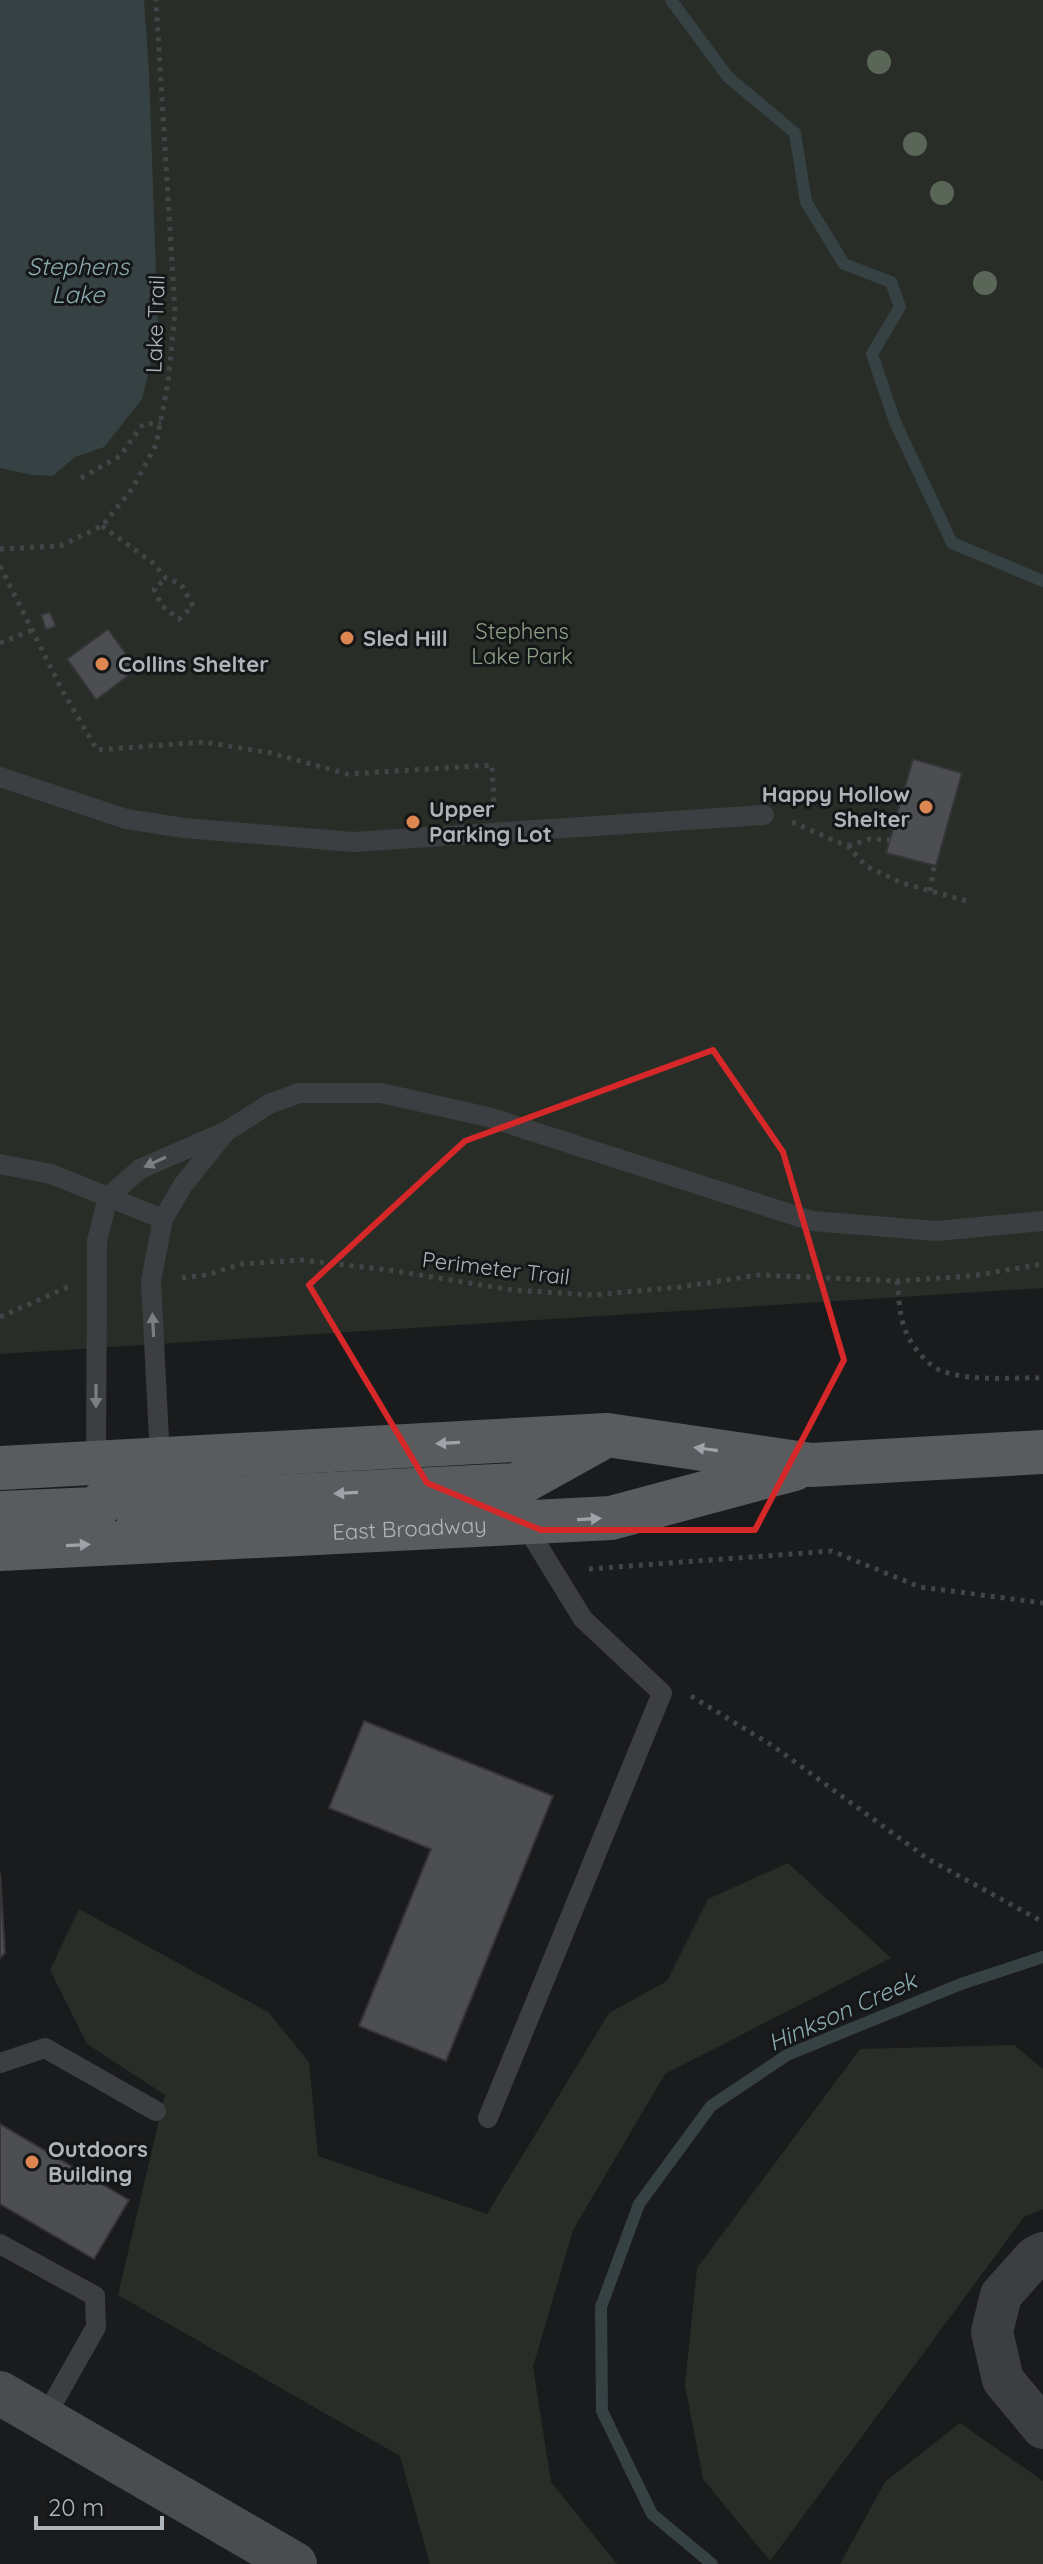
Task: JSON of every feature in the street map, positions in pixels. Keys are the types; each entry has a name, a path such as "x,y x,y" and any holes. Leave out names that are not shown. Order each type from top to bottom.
{"main road":[{"name":"East Broadway","path":"0,1468 607,1435 811,1465 1043,1452"},
{"path":"133,1542 143,1511 168,1502 517,1485 607,1435"},
{"path":"0,1513 94,1509 160,1459"},
{"name":"East Broadway","path":"0,1549 611,1518 811,1465"},
{"path":"0,2393 295,2564"}],"street":[{"path":"1043,2253 1035,2257 1001,2295 992,2332 1003,2380 1043,2428"}],"lane":[{"path":"0,777 126,819 184,828 353,842 764,815"},
{"path":"96,1461 97,1241 108,1197 140,1169 227,1131 269,1104 299,1093 381,1093 488,1117 812,1221 936,1231 1043,1221"},
{"path":"160,1459 151,1281 163,1219 183,1185 227,1131"},
{"path":"0,1164 51,1174 163,1219"},
{"path":"488,2118 662,1693 583,1619 524,1523"},
{"path":"0,2063 45,2048 156,2111"},
{"path":"0,2244 95,2296 96,2327 44,2419"}],"path":[{"name":"Lake Trail","path":"0,549 60,546 102,526 132,489 156,445 168,383 175,312 156,0"},
{"path":"81,478 120,456 143,424 161,423"},
{"path":"102,526 153,563 166,578 181,584 193,606 179,619 162,606 154,589 166,578"},
{"path":"0,566 62,690 97,750 204,742 271,753 347,774 492,765 496,832"},
{"path":"0,643 33,630"},
{"path":"791,821 847,846 866,866 902,883 967,901"},
{"path":"847,846 870,839 890,840"},
{"path":"930,891 934,866"},
{"name":"Perimeter Trail","path":"151,1281 207,1275 241,1264 301,1260 389,1270 512,1290 593,1295 680,1287 759,1275 897,1281 971,1276 1043,1264"},
{"path":"897,1281 902,1323 907,1335 914,1348 940,1371 965,1376 1043,1378"},
{"path":"0,1317 63,1288 96,1285"},
{"path":"555,1572 832,1551 920,1587 1043,1603"},
{"path":"662,1693 695,1696 773,1746 928,1859 1043,1922"}],"highlighted area":[{"path":"713,1050 783,1152 844,1360 755,1530 541,1530 427,1483 309,1285 465,1141"}],"green space":[{"name":"Stephens Lake Park","path":"0,0 1043,0 1043,1288 0,1354"},
{"path":"788,1863 891,1958 665,2074 573,2230 533,2367 551,2482 617,2564 430,2564 400,2456 118,2295 165,2095 87,2044 50,1970 79,1909 268,2012 309,2062 318,2156 487,2214 609,2013 667,1981 708,1899"},
{"path":"1014,2045 1043,2069 1043,2209 1024,2217 770,2561 703,2479 685,2385 697,2268 860,2049"},
{"path":"960,2423 1043,2481 1043,2564 840,2564 885,2482"}],"water":[{"name":"Stephens Lake","path":"0,0 144,0 158,332 142,399 104,447 75,457 53,476 0,468"}],"building":[{"path":"50,612 56,626 46,630 41,615"},
{"name":"Collins Shelter","path":"108,629 137,669 96,700 67,659"},
{"name":"Happy Hollow Shelter","path":"913,759 962,773 936,866 886,853"},
{"path":"364,1721 553,1796 446,2061 359,2026 431,1849 329,1808"},
{"path":"0,1873 5,1953 0,1958"},
{"name":"Outdoors Building","path":"0,2124 129,2200 94,2259 0,2204"}],"waterway":[{"path":"671,0 728,77 795,133 806,202 844,264 891,282 900,307 872,354 895,422 952,543 1043,581"},
{"name":"Hinkson Creek","path":"712,2564 652,2514 602,2411 601,2307 639,2204 711,2106 787,2055 961,1984 1043,1957"}],"place":[{"name":"Sled Hill","path":"347,638"},
{"name":"Collins Shelter","path":"102,664"},
{"name":"Happy Hollow Shelter","path":"926,807"},
{"name":"Upper Parking Lot","path":"413,822"},
{"name":"Outdoors Building","path":"32,2162"}]}
